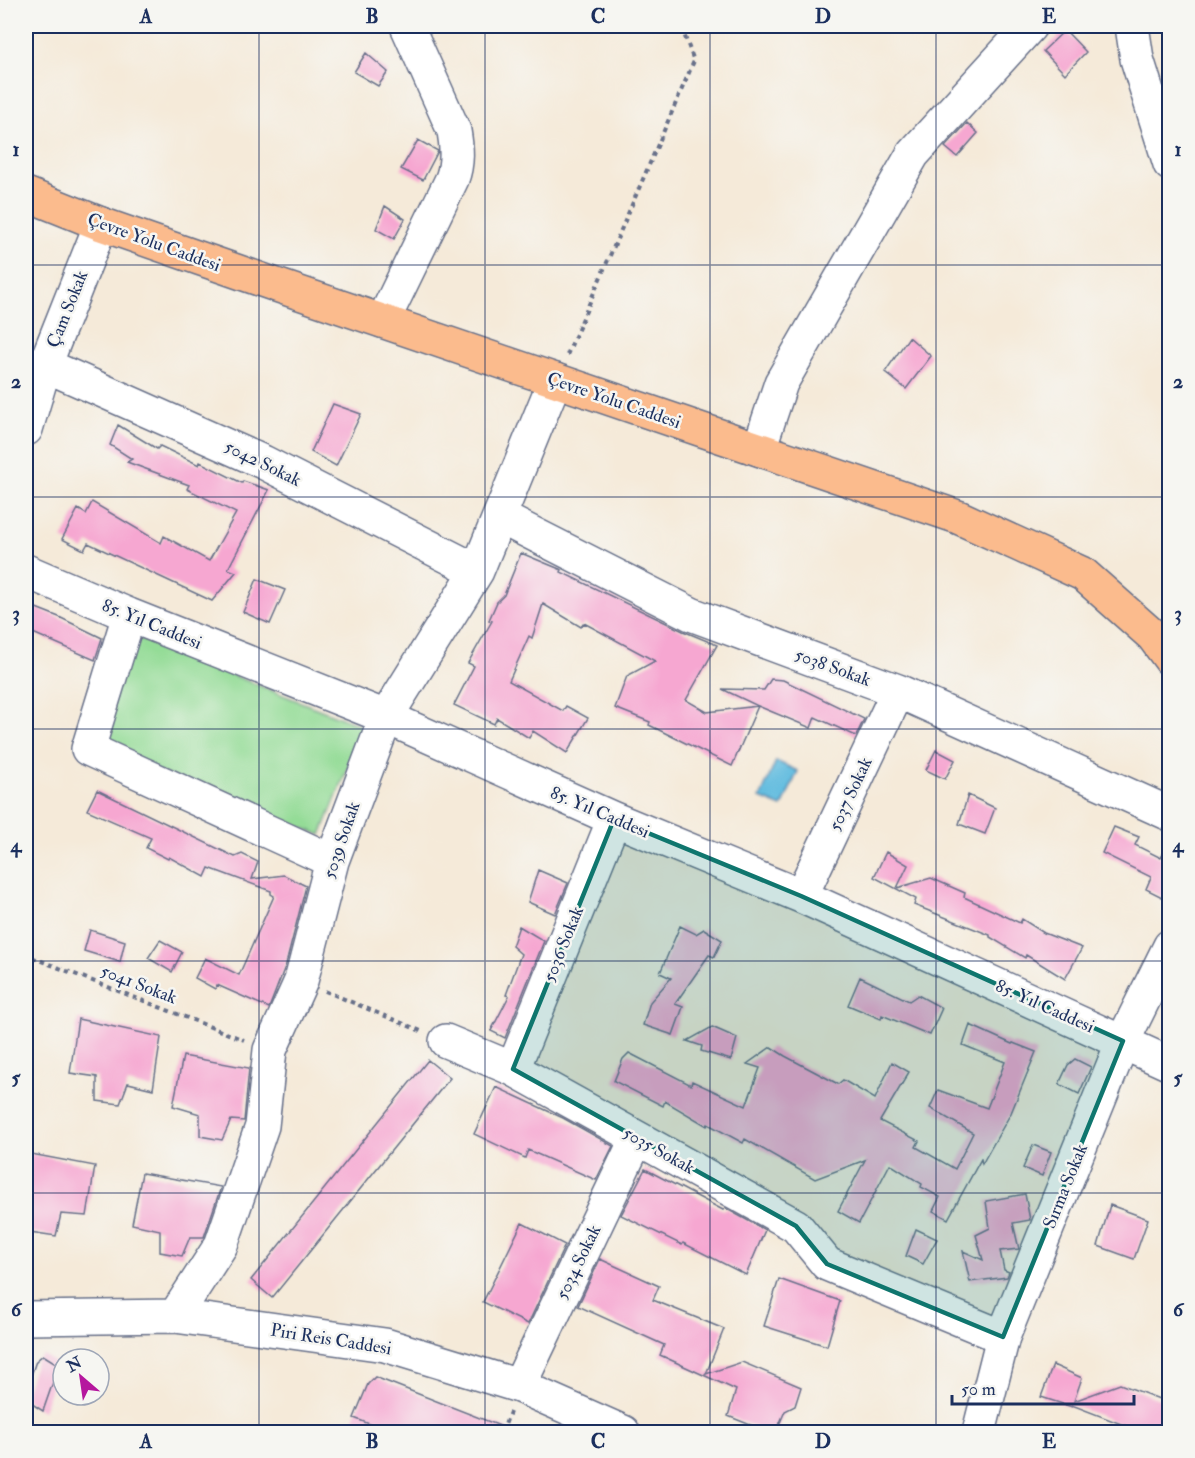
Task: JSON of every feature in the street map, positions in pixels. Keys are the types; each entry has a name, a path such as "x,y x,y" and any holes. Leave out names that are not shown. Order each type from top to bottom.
{"main road":[{"name":"Çevre Yolu Caddesi","path":"26,194 101,224 958,517 1083,574 1153,636 1170,659"}],"street":[{"path":"383,321 452,179 457,161 454,131 407,26"},
{"path":"759,449 781,383 913,154 1030,26"},
{"path":"1132,26 1137,59 1170,164"},
{"name":"Çam Sokak","path":"26,429 36,383 101,224"},
{"name":"5039 Sokak","path":"175,1316 221,1245 262,1126 270,1050 301,981 332,861 386,717 477,571 555,380"},
{"name":"5042 Sokak","path":"36,383 263,462 477,571"},
{"name":"5038 Sokak","path":"500,517 691,614 898,691 1170,814"},
{"name":"85. Yıl Caddesi","path":"26,571 129,615 386,717 614,819 801,896 1170,1064"},
{"path":"129,615 88,749 332,861"},
{"name":"5037 Sokak","path":"801,896 898,691"},
{"name":"5036 Sokak","path":"513,1069 614,819"},
{"name":"Sırma Sokak","path":"980,1432 1003,1337 1123,1041 1170,946"},
{"name":"5035 Sokak","path":"446,1041 513,1069 796,1226 827,1264 1003,1337"},
{"name":"5034 Sokak","path":"519,1386 637,1137"},
{"name":"Piri Reis Caddesi","path":"26,1318 175,1316 385,1345 519,1386 623,1432"}],"path":[{"path":"555,380 694,61 681,26"},
{"name":"5041 Sokak","path":"26,923 31,957 270,1050"},
{"path":"301,981 446,1041"}],"highlighted area":[{"path":"614,819 801,896 1123,1041 1003,1337 827,1264 796,1226 513,1069"}],"green space":[{"path":"136,637 364,727 321,835 93,746"}],"water":[{"path":"776,761 798,771 782,807 760,798"}],"building":[{"path":"1065,30 1086,52 1065,74 1043,51"},
{"path":"366,53 388,72 378,86 354,72"},
{"path":"967,123 978,133 957,157 945,147"},
{"path":"418,140 438,151 423,180 401,169"},
{"path":"385,206 405,219 394,239 376,229"},
{"path":"909,337 931,356 906,389 885,372"},
{"path":"333,404 361,414 336,466 311,452"},
{"path":"118,425 157,449 160,446 199,465 200,462 242,483 243,481 269,490 228,569 236,572 212,601 88,543 84,550 62,539 78,509 86,514 92,502 161,543 164,536 209,561 236,513 187,489 189,485 127,462 132,459 110,445"},
{"path":"521,553 562,570 561,572 717,645 686,700 707,712 758,706 732,766 649,725 650,722 615,708 627,676 655,661 584,623 581,627 543,604 532,638 529,636 509,681 563,711 566,706 588,718 567,753 533,731 529,738 497,718 494,724 454,705 474,666 468,663 492,621 489,620 497,602 504,595"},
{"path":"257,579 285,590 270,624 243,612"},
{"path":"26,604 102,638 95,660 26,630"},
{"path":"771,679 783,680 864,719 856,736 815,717 811,728 722,689 764,690"},
{"path":"936,750 955,760 945,779 926,770"},
{"path":"97,790 235,857 242,854 258,862 252,879 284,875 306,886 286,964 269,1008 217,985 215,989 195,978 205,958 239,975 274,896 271,891 209,868 205,877 169,857 168,859 146,848 151,838 87,810"},
{"path":"968,795 995,808 985,834 959,824"},
{"path":"1114,827 1139,837 1135,845 1161,858 1170,839 1170,901 1146,889 1151,877 1102,853"},
{"path":"886,852 908,865 897,888 931,878 965,893 964,897 1020,923 1022,919 1044,933 1082,948 1065,979 1026,955 1025,958 990,935 914,905 916,899 874,877"},
{"path":"538,870 568,883 555,914 528,902"},
{"path":"519,926 544,941 505,1038 491,1031 509,996 506,995 521,954 512,946"},
{"path":"680,926 696,934 704,929 722,940 714,957 709,955 675,1004 683,1007 673,1035 643,1025 650,1002 671,978 660,973"},
{"path":"90,930 125,941 120,962 84,951"},
{"path":"160,940 182,952 172,972 148,958"},
{"path":"860,977 909,1001 918,995 942,1008 930,1035 882,1015 881,1019 848,1005"},
{"path":"78,1019 161,1037 153,1089 128,1083 120,1104 97,1101 97,1077 70,1073"},
{"path":"970,1025 1036,1052 1011,1113 982,1164 981,1159 948,1219 933,1211 940,1197 921,1187 922,1184 890,1164 859,1223 838,1211 865,1160 815,1179 745,1139 743,1143 708,1124 707,1126 665,1101 663,1106 614,1081 623,1059 629,1053 691,1085 692,1081 746,1106 760,1068 747,1064 771,1047 838,1084 843,1080 875,1099 892,1062 909,1072 880,1121 919,1141 916,1147 955,1169 973,1133 930,1108 938,1090 987,1108 1005,1062 963,1045"},
{"path":"712,1027 737,1038 731,1060 701,1051 702,1046 687,1041"},
{"path":"183,1056 249,1068 244,1121 231,1120 222,1140 200,1136 200,1114 173,1106"},
{"path":"1075,1059 1091,1067 1079,1094 1059,1084 1068,1065"},
{"path":"428,1060 450,1078 272,1298 251,1280"},
{"path":"496,1087 563,1118 613,1146 596,1180 528,1150 525,1158 474,1134"},
{"path":"1033,1145 1051,1152 1042,1176 1023,1168"},
{"path":"26,1153 95,1166 87,1216 61,1214 56,1236 30,1232 30,1209 26,1208"},
{"path":"645,1169 765,1230 746,1275 621,1215"},
{"path":"142,1173 221,1187 204,1237 190,1237 182,1256 160,1252 160,1230 132,1224"},
{"path":"1025,1194 1030,1220 1013,1223 1019,1249 1000,1251 1004,1270 1009,1272 1007,1277 970,1282 963,1251 983,1260 976,1235 990,1228 986,1201"},
{"path":"1110,1205 1148,1219 1134,1259 1098,1246"},
{"path":"522,1223 565,1245 528,1324 483,1302"},
{"path":"916,1229 937,1239 923,1264 906,1256"},
{"path":"600,1259 659,1286 653,1300 724,1329 706,1374 742,1362 801,1387 795,1406 785,1411 776,1432 768,1432 728,1416 736,1390 660,1355 664,1345 578,1306"},
{"path":"779,1279 840,1301 827,1346 764,1326"},
{"path":"43,1355 51,1360 51,1388 43,1411 26,1400 26,1390 36,1361"},
{"path":"1053,1365 1082,1378 1074,1401 1120,1384 1170,1403 1170,1432 1142,1432 1072,1405 1072,1407 1041,1397"},
{"path":"375,1377 513,1432 390,1432 354,1418 368,1384"}]}
